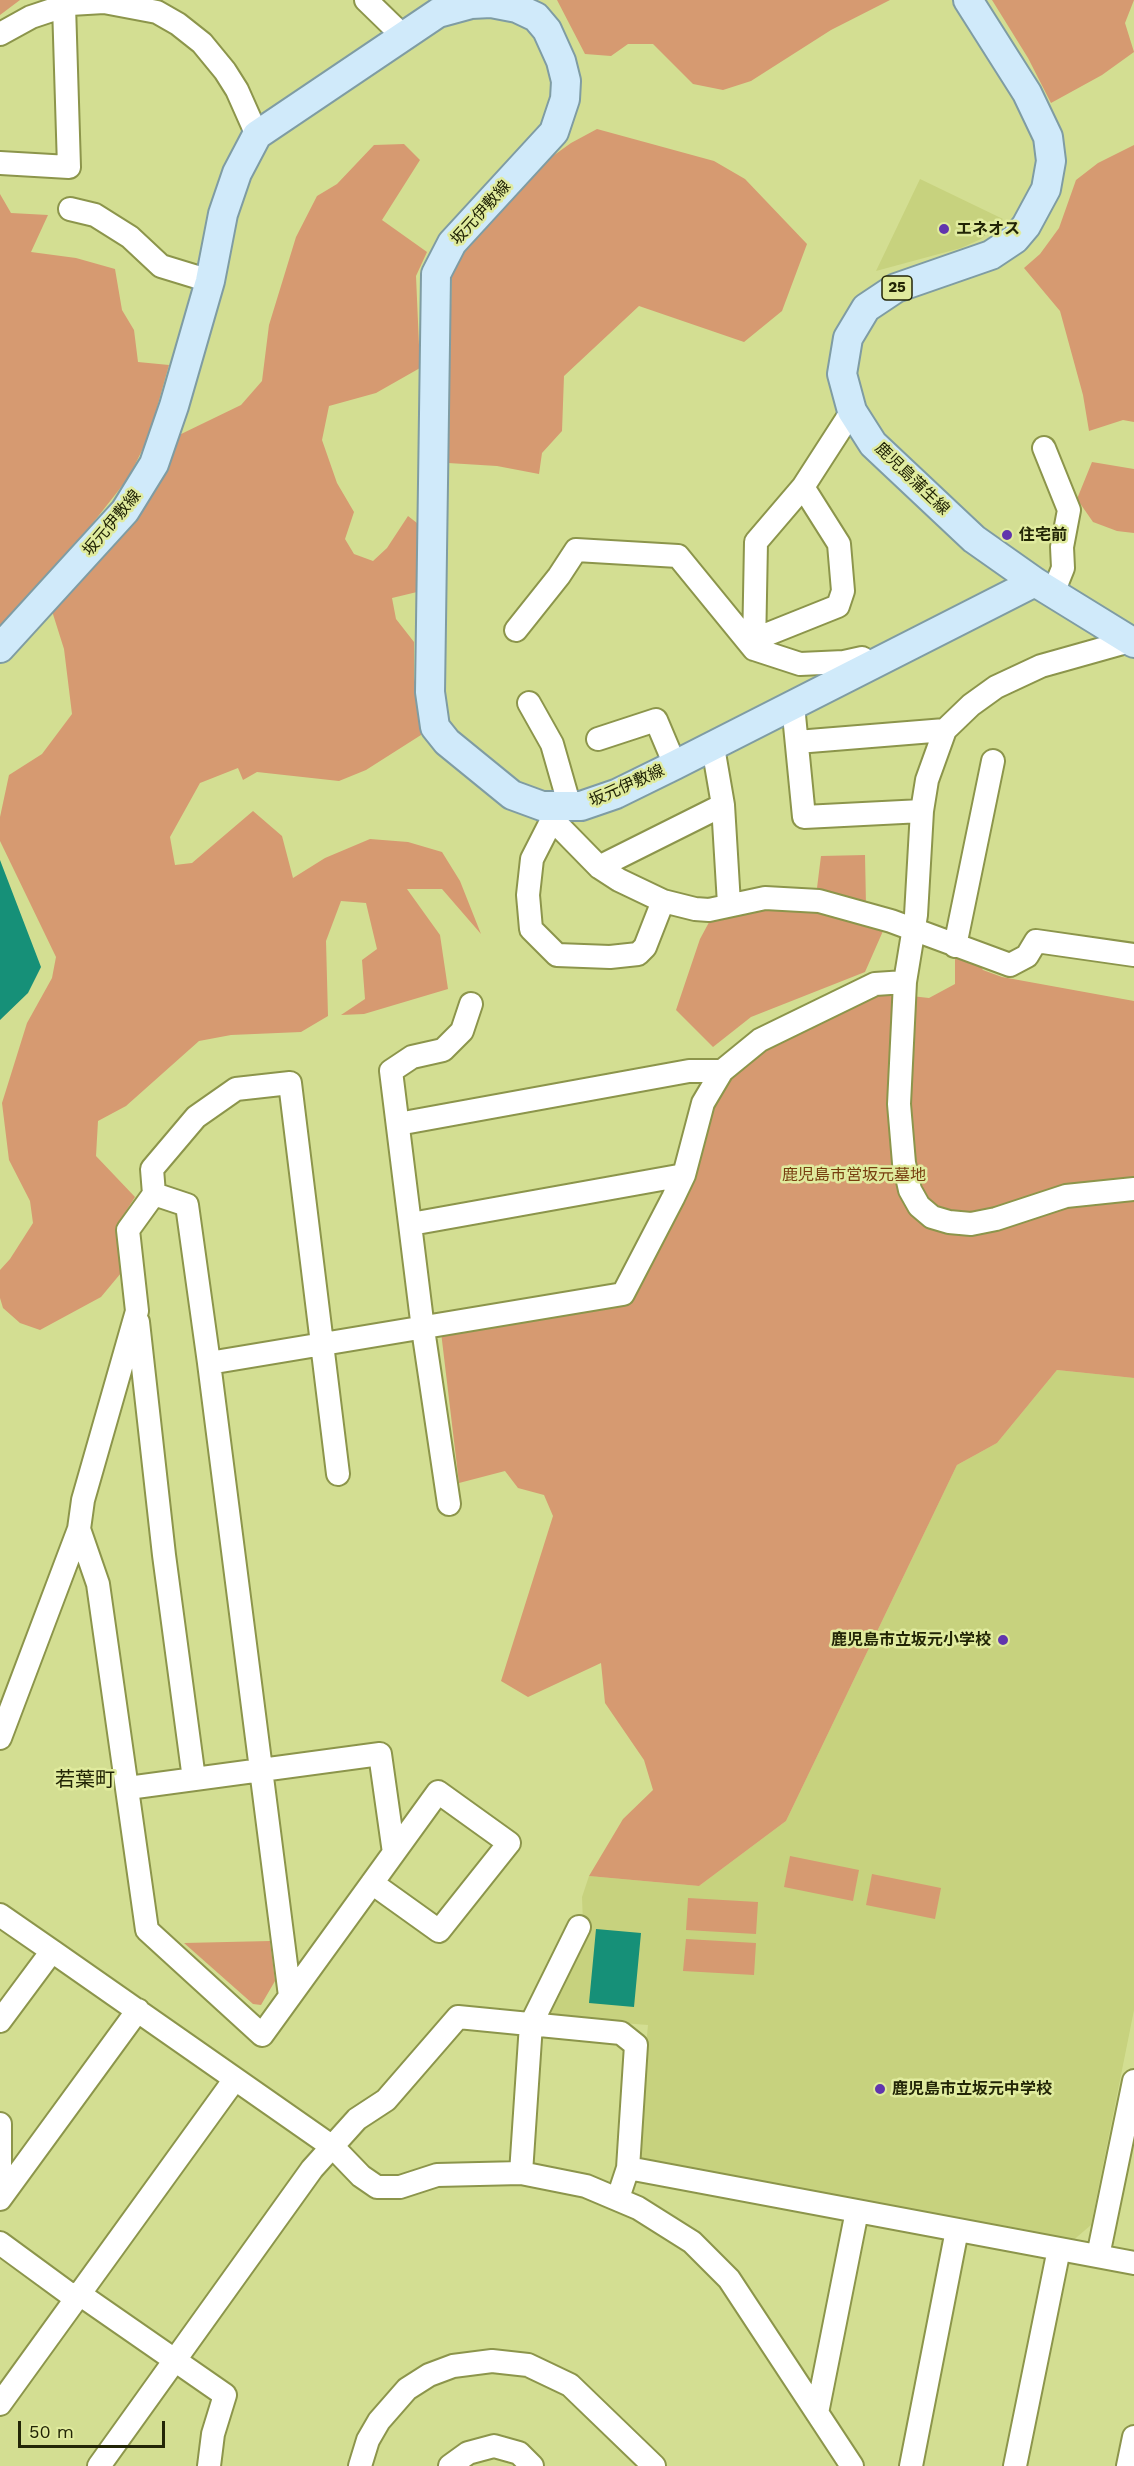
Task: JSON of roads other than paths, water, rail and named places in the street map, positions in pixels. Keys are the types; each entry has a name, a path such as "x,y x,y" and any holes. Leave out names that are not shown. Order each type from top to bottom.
{"main road":[{"name":"鹿児島蒲生線","path":"968,0 1040,117 1048,137 1050,176 1037,209 1015,239 992,255 896,288 866,308 848,338 842,374 852,411 873,444 974,539 1044,588 1132,642"},
{"name":"坂元伊敷線","path":"0,648 125,511 143,486 154,464 174,406 210,281 223,214 237,173 257,135 402,35 438,13 452,8 491,3 518,8 536,18 547,30 554,42 566,81 565,99 554,132 452,243 436,274 430,692 435,727 472,765 512,795 560,811 616,794 713,747 871,664 1044,588"}],"street":[{"path":"366,0 402,35"},
{"path":"0,34 29,9 91,2 127,4 157,12 178,24 202,43 225,71 237,90 257,135"},
{"path":"0,163 69,167 64,5"},
{"path":"70,209 94,215 130,237 161,266 210,281"},
{"path":"754,645 756,542 803,488 852,411"},
{"path":"1044,448 1069,510 1062,547 1063,568 1044,588"},
{"path":"754,645 838,606 843,591 839,544 803,488"},
{"path":"516,630 559,576 576,550 678,556 754,645 800,664 844,662 862,658 871,664"},
{"path":"1132,642 1041,666 1005,683 971,705 945,730 927,780 922,811 913,929 906,982 899,1104 904,1164 910,1190 919,1206 932,1217 949,1222 971,1224 996,1219 1066,1196 1134,1190"},
{"path":"529,703 552,744 560,811 600,867 626,884 663,901 709,910 729,904 772,898 819,901 913,929 1010,965 1027,956 1036,941 1134,956"},
{"path":"794,705 804,817 922,811"},
{"path":"597,739 656,720 675,765"},
{"path":"796,742 945,730"},
{"path":"713,747 723,805 729,904"},
{"path":"955,945 993,761"},
{"path":"600,867 723,805"},
{"path":"560,811 532,859 528,895 531,929 557,955 598,957 638,954 645,946 663,901"},
{"path":"209,1364 622,1294 684,1175 703,1102 722,1071 760,1040 875,984 906,982"},
{"path":"449,1504 423,1329 391,1071 412,1057 443,1050 462,1031 471,1004"},
{"path":"398,1124 688,1071 722,1071"},
{"path":"194,1779 164,1555 128,1230 154,1194 152,1169 196,1117 236,1089 290,1083 338,1474"},
{"path":"411,1224 684,1175"},
{"path":"154,1194 187,1206 290,1996"},
{"path":"0,1738 79,1529 83,1500 137,1311"},
{"path":"79,1529 98,1584 147,1930 262,2035 394,1852 438,1792 509,1843 439,1931 372,1883"},
{"path":"128,1788 380,1754 394,1852"},
{"path":"0,1915 334,2148 361,2176 377,2187 400,2187 437,2175 486,2172 521,2173 586,2186 618,2198 670,2227 716,2264 729,2279 852,2466"},
{"path":"521,2173 531,2024 579,1927"},
{"path":"0,2021 52,1951"},
{"path":"0,2199 138,2010"},
{"path":"99,2466 312,2169 334,2148 357,2119 386,2100 458,2017 621,2033 636,2045 628,2168 618,2198"},
{"path":"0,2404 235,2079"},
{"path":"1098,2256 1134,2081"},
{"path":"0,2124 0,2172"},
{"path":"628,2168 1134,2263"},
{"path":"817,2413 857,2211"},
{"path":"911,2466 957,2230"},
{"path":"0,2243 225,2395 213,2434 209,2466"},
{"path":"1015,2466 1059,2250"},
{"path":"360,2466 368,2440 379,2421 407,2389 429,2375 471,2361 528,2365 570,2385 654,2466"},
{"path":"1128,2466 1134,2437"},
{"path":"450,2466 468,2453 494,2446 519,2453 532,2466"}],"water":[{"path":"0,860 41,967 28,993 0,1020"},
{"path":"596,1929 641,1933 634,2007 589,2003"}],"place":[{"name":"エネオス","path":"944,229"},
{"name":"住宅前","path":"1007,535"},
{"name":"鹿児島市立坂元小学校","path":"1003,1640"},
{"name":"鹿児島市立坂元中学校","path":"880,2089"}],"district":[{"name":"若葉町","path":"85,1780"}],"park label":[{"name":"鹿児島市営坂元墓地","path":"854,1175"}]}
